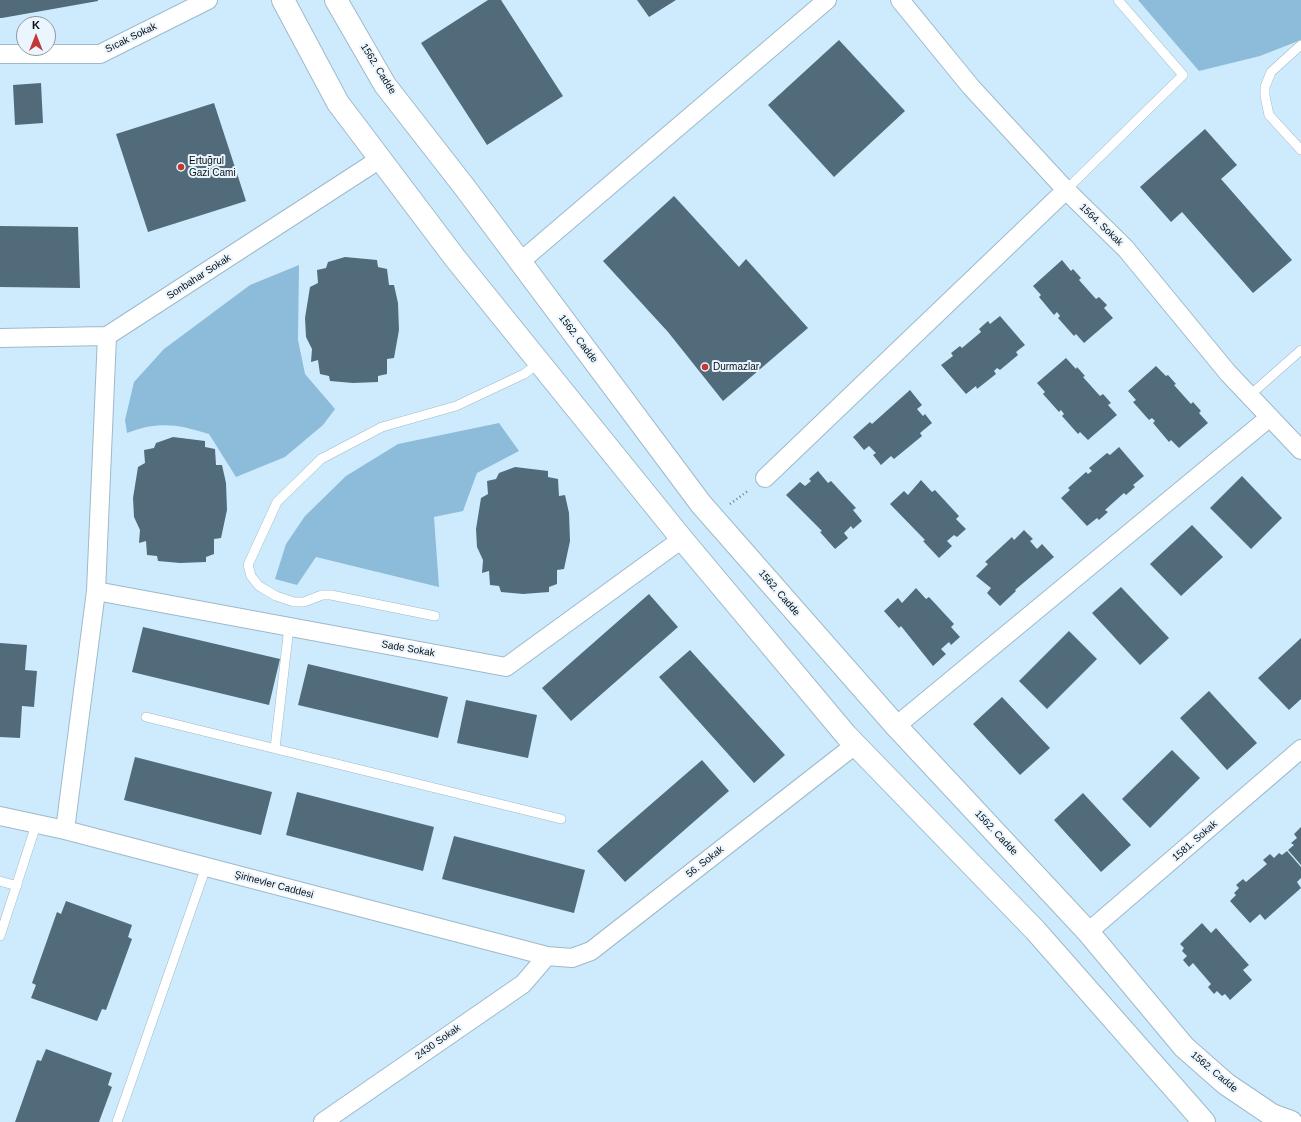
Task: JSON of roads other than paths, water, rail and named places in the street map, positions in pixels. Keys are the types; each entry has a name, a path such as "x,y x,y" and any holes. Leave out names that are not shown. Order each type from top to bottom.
{"main road":[{"path":"284,0 338,103 455,258 682,539 855,745 1035,930 1204,1122"},
{"name":"1562. Cadde","path":"336,0 385,85 521,262 712,517 896,726 1088,932 1184,1047 1226,1084 1272,1115 1291,1122"}],"street":[{"name":"Sıcak Sokak","path":"0,54 100,54 208,0"},
{"path":"521,262 827,0"},
{"name":"1564. Sokak","path":"900,0 971,88 1066,190 1126,249 1228,373 1301,450"},
{"name":"Sonbahar Sokak","path":"107,336 380,159"},
{"path":"765,478 1066,190"},
{"path":"0,338 107,336 96,591 65,830"},
{"path":"896,726 1270,417"},
{"name":"Sade Sokak","path":"96,591 506,667 682,539"},
{"name":"56. Sokak","path":"547,956 572,958 591,950 855,745"},
{"name":"1581. Sokak","path":"1088,932 1301,749"},
{"name":"Şirinevler Caddesi","path":"0,816 36,825 65,830 547,956"},
{"name":"2430 Sokak","path":"323,1122 523,984 547,956"}],"lane":[{"path":"1066,190 1183,75 1118,0"},
{"path":"1301,45 1271,72 1265,87 1265,96 1269,116 1301,150"},
{"path":"1250,396 1301,350"},
{"path":"435,616 331,595 322,596 304,602 285,600 258,586 251,576 248,565 276,502 321,459 382,426 456,406 524,374 539,363"},
{"path":"275,748 289,627"},
{"path":"146,717 561,819"},
{"path":"0,936 36,825"},
{"path":"118,1122 206,867"},
{"path":"0,881 17,886"}],"place":[{"name":"Ertuğrul Gazi Cami","path":"181,167"},
{"name":"Durmazlar","path":"705,367"}]}
